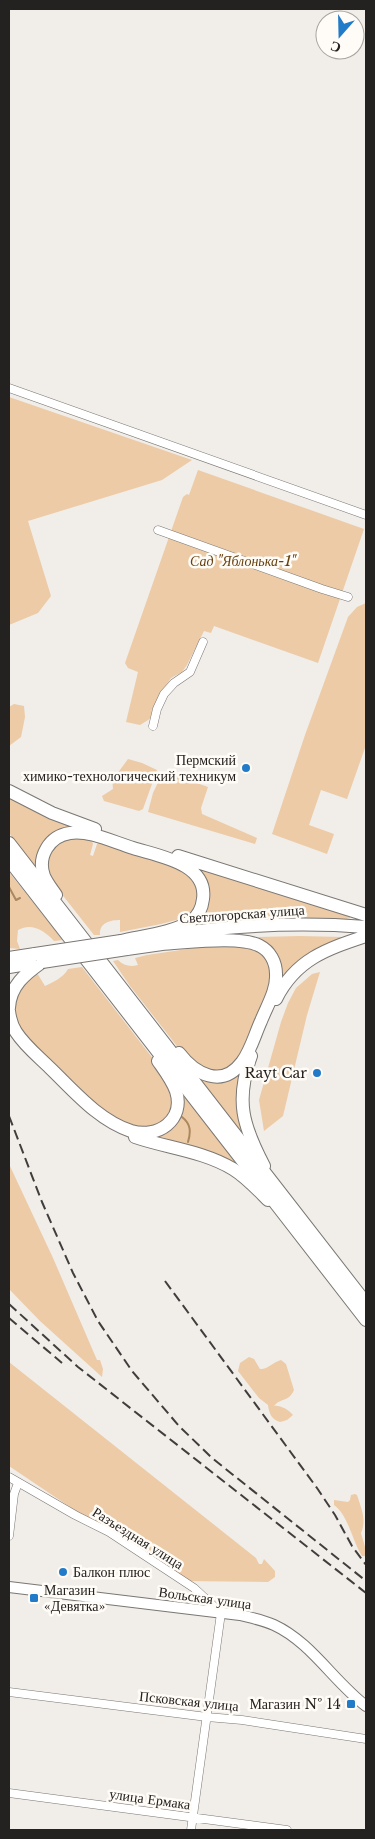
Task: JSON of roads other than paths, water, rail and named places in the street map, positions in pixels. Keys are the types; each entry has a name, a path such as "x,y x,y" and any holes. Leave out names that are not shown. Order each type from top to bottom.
{"main road":[{"path":"9,791 52,813 99,831 366,915"},
{"path":"9,958 38,958 124,945 175,928 192,920 198,914 203,900 203,886 199,878 188,868 174,861 96,836 78,833 60,835 55,839 46,849 42,862 44,876 75,919 101,961"},
{"path":"9,843 366,1303"},
{"path":"9,860 366,1320"},
{"name":"Светлогорская улица","path":"124,945 215,929 309,924 366,927"},
{"name":"Светлогорская улица","path":"124,945 161,944 214,936 276,932 310,932 366,936"},
{"path":"271,1179 249,1137 244,1114 244,1083 252,1055 276,998 296,971 328,949 366,936"},
{"path":"118,984 146,1010 181,1056 196,1070 205,1075 215,1077 225,1075 236,1069 244,1059 274,988 276,973 272,958 260,946 241,941 161,944"},
{"path":"9,952 38,958"},
{"path":"38,958 13,989 9,1009 11,1023 20,1038 76,1094 97,1112 110,1121 131,1131 143,1134 155,1132 168,1124 175,1115 178,1106 176,1091 170,1077 147,1046 126,1011"},
{"path":"9,967 38,958"},
{"path":"9,1038 29,1054 87,1109 109,1125 134,1137 201,1155 228,1166 245,1178 289,1219"}],"street":[{"path":"9,388 366,515"},
{"path":"158,530 322,589 348,596"},
{"path":"153,726 157,709 164,694 174,683 190,672 203,642"},
{"path":"9,1477 18,1483 14,1494 9,1536"},
{"name":"Разъездная улица","path":"9,1483 18,1483 109,1532 194,1588 221,1614"},
{"name":"Вольская улица","path":"9,1587 260,1620 279,1627 305,1648 366,1706"},
{"path":"191,1830 221,1614"},
{"name":"Псковская улица","path":"9,1692 242,1720 366,1738"},
{"name":"улица Ермака","path":"9,1793 287,1830"}],"waterway":[{"path":"9,887 16,900 20,898"},
{"path":"182,1117 190,1128 188,1142"}],"railway":[{"path":"9,1116 42,1202 73,1273 98,1321 132,1371 179,1426 212,1458 366,1581"},
{"path":"165,1281 317,1488 352,1546 366,1565"},
{"path":"9,1304 78,1367 366,1593"},
{"path":"9,1318 62,1363"}],"place":[{"name":"Пермский химико-технологический техникум","path":"246,768"},
{"name":"Rayt Car","path":"317,1073"},
{"name":"Балкон плюс","path":"63,1572"},
{"name":"Магазин «Девятка»","path":"34,1598"},
{"name":"Магазин № 14","path":"351,1704"}],"park label":[{"name":"Сад \"Яблонька-1\"","path":"243,561"}]}
